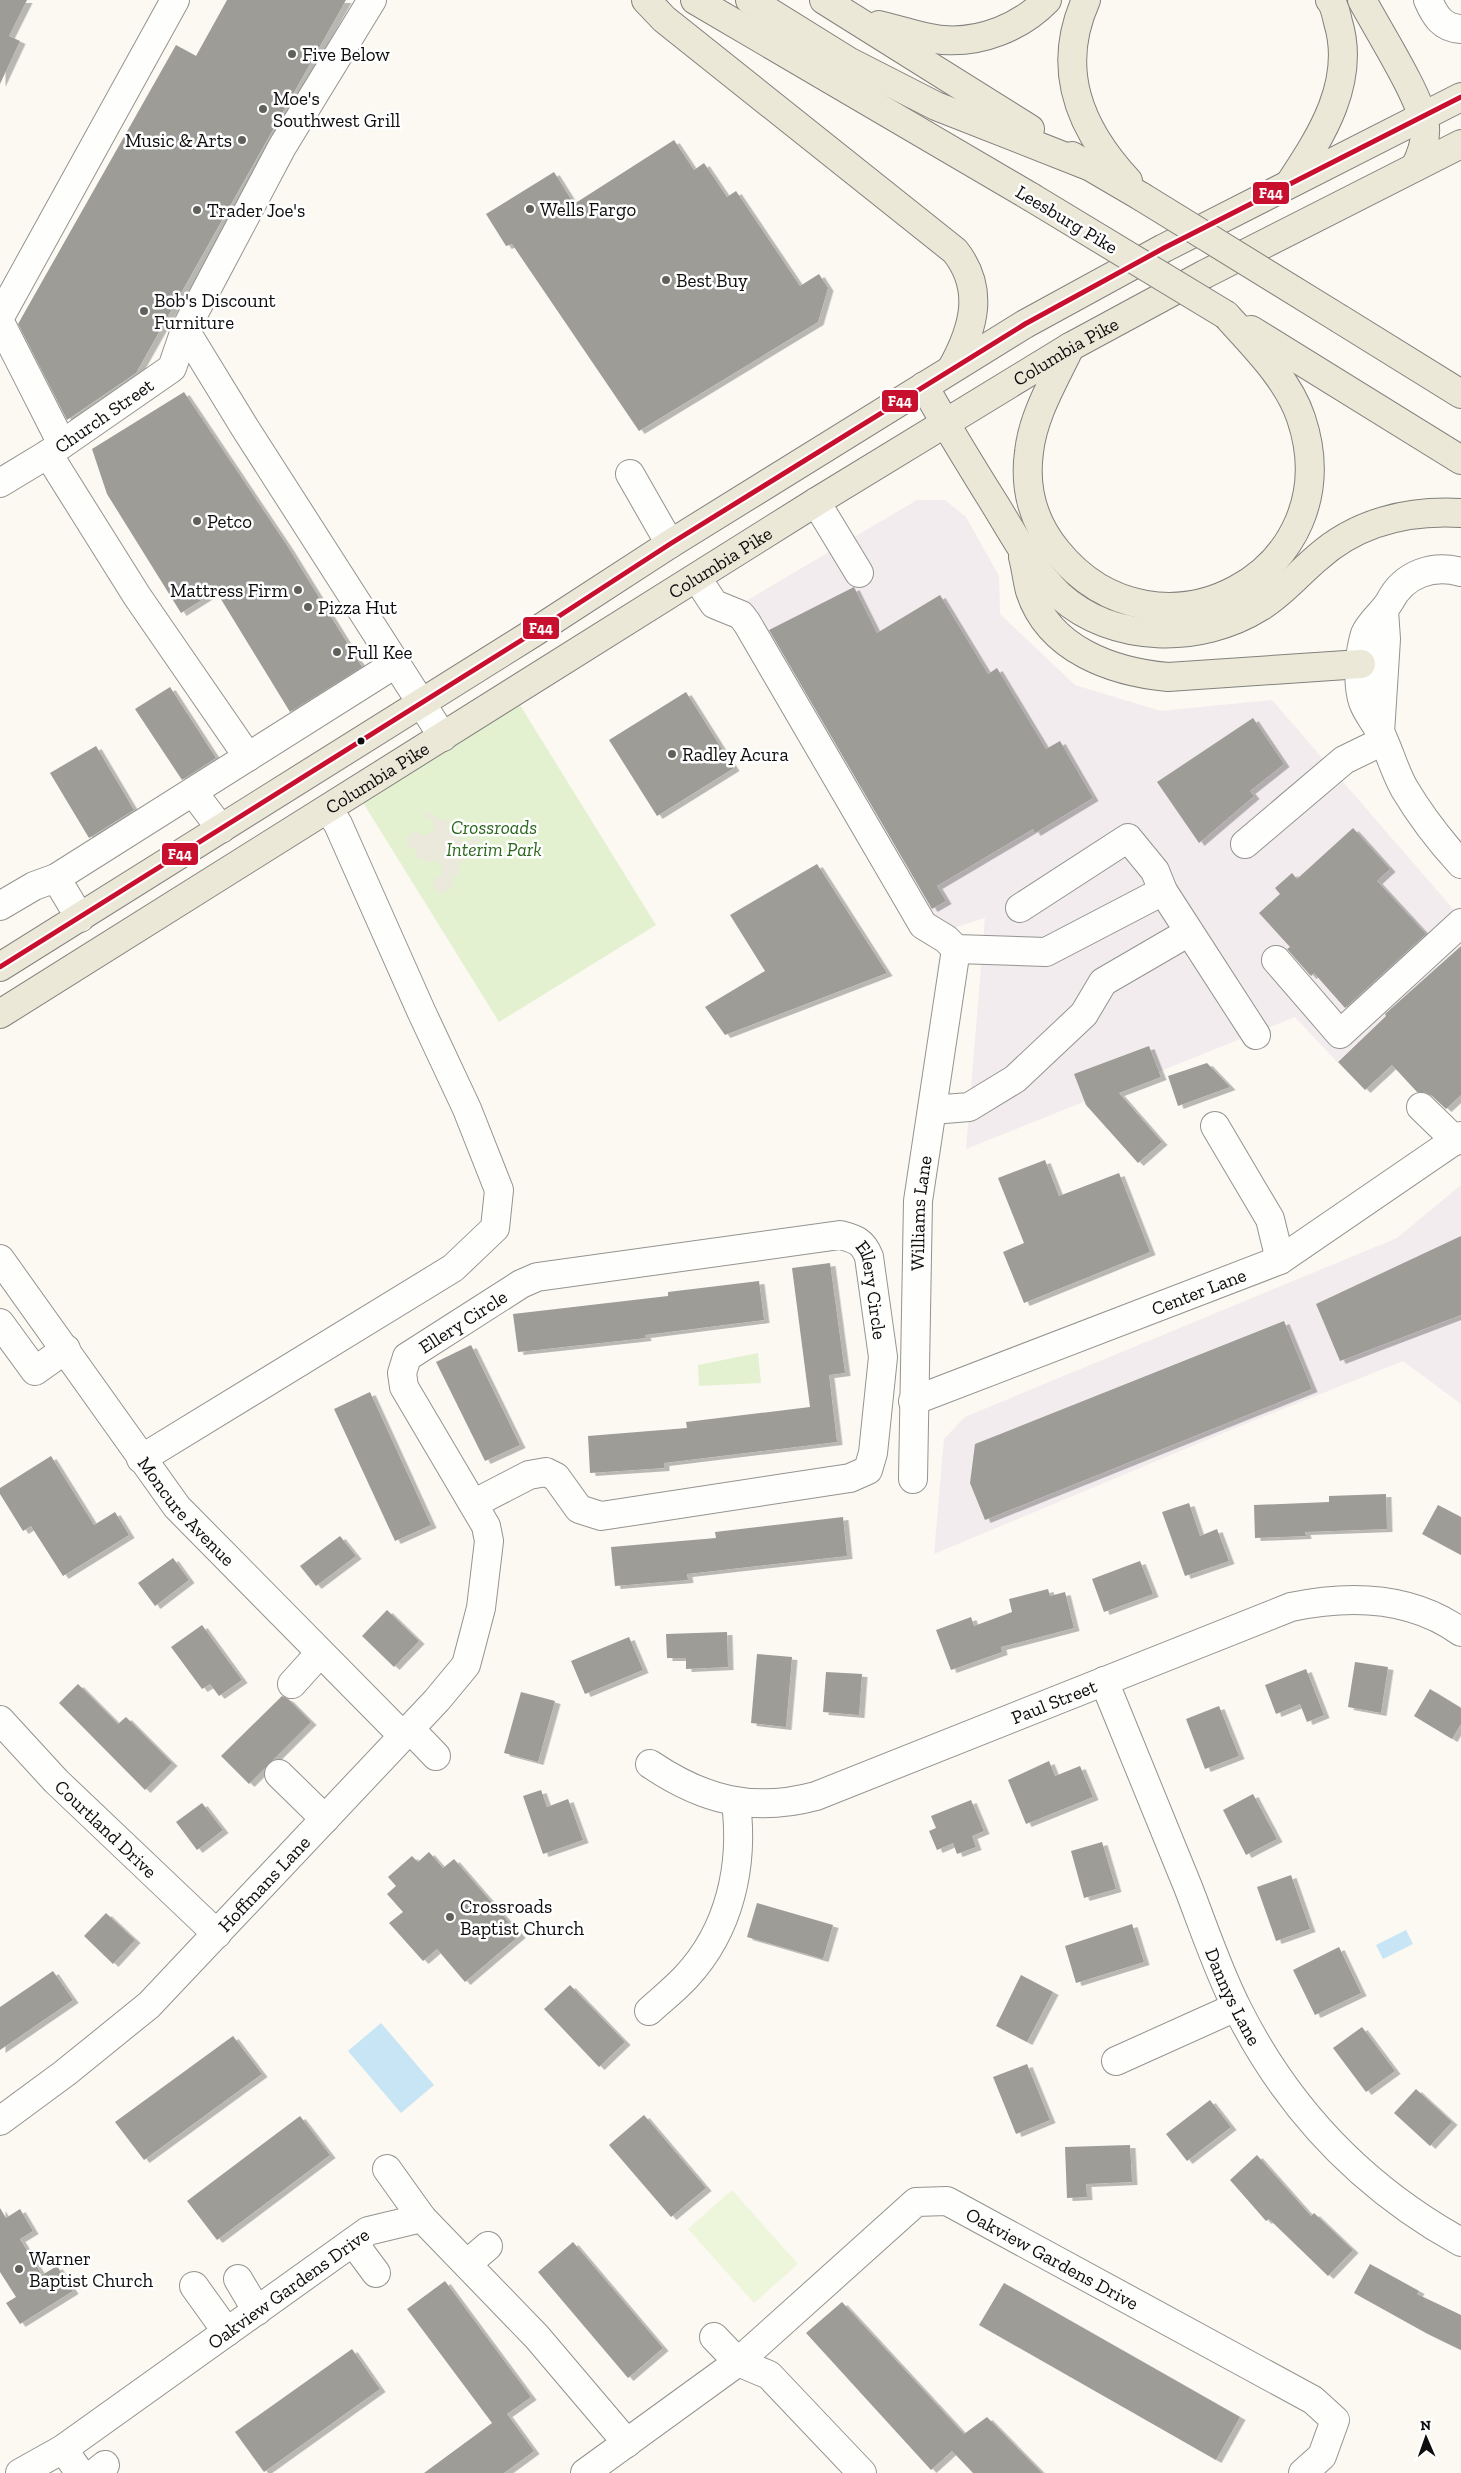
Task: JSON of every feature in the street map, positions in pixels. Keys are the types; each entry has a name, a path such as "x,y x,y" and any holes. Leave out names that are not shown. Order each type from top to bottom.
{"main road":[{"path":"646,0 664,18 955,251 969,273 973,302 966,340 952,368"},
{"name":"Leesburg Pike","path":"695,0 1031,197 1281,348 1461,460"},
{"path":"750,0 848,61 936,106 1096,162"},
{"path":"824,0 1096,162 1142,197 1461,394"},
{"path":"854,18 942,40 971,39 988,35 1015,24 1039,8 1047,0"},
{"path":"1086,0 1077,21 1072,45 1071,68 1078,106 1096,162"},
{"path":"1288,185 1317,141 1336,101 1340,86 1344,39 1330,0"},
{"path":"1362,0 1423,116 1425,141 1422,153 1415,167"},
{"path":"0,968 952,368 1090,287 1461,97"},
{"name":"Columbia Pike","path":"0,1014 816,502 1070,347 1206,274 1461,144"},
{"path":"1070,347 1049,390 1031,437 1028,485 1035,516 1051,544 1066,563 1087,581 1110,594 1135,603 1156,606 1174,607 1201,603 1227,595 1251,581 1271,565 1287,545 1299,522 1306,500 1310,472 1308,445 1301,416 1276,371 1226,315"},
{"path":"924,386 944,423 1040,574 1077,608 1104,621 1138,632 1170,634 1201,631 1232,622 1261,607 1286,588 1318,557 1343,539 1384,519 1416,513 1461,513"},
{"path":"1022,548 1030,592 1042,615 1059,635 1080,652 1112,667 1139,674 1168,677 1361,664"}],"street":[{"path":"0,317 175,0"},
{"name":"Church Street","path":"0,483 55,449 172,368 185,330 282,147 372,0"},
{"path":"1428,0 1439,21 1461,29"},
{"path":"0,322 55,449 137,596 248,756"},
{"path":"185,330 443,737"},
{"path":"630,474 670,544"},
{"path":"816,502 859,573"},
{"path":"1461,572 1444,568 1430,569 1417,574 1406,582 1392,597 1384,611 1366,634 1360,685 1363,702 1382,737 1404,788 1448,850 1461,864"},
{"path":"697,578 714,604 741,615 747,622 923,925 946,939 956,949 1046,952 1162,890"},
{"path":"1382,737 1386,638 1384,611"},
{"path":"0,906 34,886 56,878 395,664"},
{"path":"1245,844 1344,760 1382,737"},
{"path":"193,792 221,829"},
{"path":"141,1458 453,1268 495,1228 499,1190 481,1145 338,824 328,809"},
{"path":"1020,908 1128,838 1156,871 1162,890 1256,1035"},
{"path":"56,878 80,918"},
{"path":"1276,960 1340,1034 1461,923"},
{"path":"932,1110 969,1108 1015,1079 1084,1014 1103,982 1189,932"},
{"name":"Williams Lane","path":"912,1479 918,1201 956,949"},
{"path":"1421,1107 1458,1138"},
{"path":"1215,1126 1270,1219 1280,1260"},
{"name":"Center Lane","path":"913,1401 1280,1260 1458,1138"},
{"name":"Ellery Circle","path":"473,1504 530,1475 546,1472 556,1477 579,1509 601,1516 850,1478 868,1470 873,1453 883,1357 869,1257 865,1246 856,1239 840,1235 537,1277 521,1284 407,1357 402,1373 404,1387 473,1504 486,1526 489,1542 481,1608"},
{"name":"Moncure Avenue","path":"0,1259 177,1507 320,1653 406,1733 436,1756"},
{"path":"0,1323 35,1371 66,1349"},
{"name":"Paul Street","path":"650,1764 676,1781 704,1794 736,1803 767,1804 798,1801 816,1796 1291,1607 1323,1600 1354,1598 1389,1602 1419,1611 1461,1632"},
{"name":"Hoffmans Lane","path":"0,2121 65,2073 149,2005 406,1733 466,1665 481,1608"},
{"path":"292,1684 320,1653"},
{"name":"Dannys Lane","path":"1104,1682 1236,2007 1281,2083 1311,2122 1347,2162 1385,2194 1426,2223 1461,2242"},
{"name":"Courtland Drive","path":"0,1720 77,1802 217,1934"},
{"path":"279,1774 325,1819"},
{"path":"649,2011 686,1977 710,1946 725,1918 734,1883 740,1829 736,1803"},
{"path":"1116,2061 1236,2007"},
{"path":"387,2169 422,2218 537,2337 627,2443"},
{"name":"Oakview Gardens Drive","path":"585,2473 738,2362 916,2202 947,2201 1313,2400 1335,2420 1322,2456 1303,2473"},
{"name":"Oakview Gardens Drive","path":"20,2473 63,2449 368,2231 422,2218"},
{"path":"353,2242 376,2273"},
{"path":"467,2264 488,2246"},
{"path":"238,2278 257,2310"},
{"path":"194,2286 227,2332"},
{"path":"714,2336 738,2362 769,2376 848,2469"},
{"path":"63,2449 93,2470"}],"shaded area":[{"path":"917,500 945,500 966,517 999,576 1000,614 1075,685 1161,711 1272,700 1461,918 1461,945 1337,1062 1295,1017 966,1149 985,918 934,934 741,604"},
{"path":"426,812 443,821 448,820 450,830 457,834 464,844 478,836 480,841 467,848 467,859 459,864 459,874 451,878 452,888 443,894 434,889 433,880 442,874 441,864 432,860 427,862 416,856 416,850 407,846 407,836 416,832 424,836 434,831 433,821 422,814"},
{"path":"1461,1185 1461,1404 1403,1361 1233,1429 934,1554 944,1439 965,1417 1397,1238"}],"green space":[{"name":"Crossroads Interim Park","path":"520,705 656,925 499,1022 362,801"},
{"path":"758,1353 761,1383 699,1386 698,1365"},
{"path":"732,2190 798,2264 754,2303 688,2229"}],"water":[{"path":"1406,1930 1413,1944 1383,1959 1376,1945"},
{"path":"381,2023 434,2085 401,2113 348,2051"}],"building":[{"path":"0,0 27,0 9,36 20,41 0,84"},
{"path":"227,0 346,0 136,373 67,420 18,324 176,45 196,56"},
{"name":"Best Buy","path":"674,140 694,170 704,163 727,197 736,191 800,286 819,274 828,288 818,322 639,431 512,244 506,246 486,214 554,172 574,204"},
{"name":"Petco","path":"184,392 288,547 362,667 290,712 216,591 181,613 107,494 92,449"},
{"path":"854,587 877,633 940,595 988,674 997,668 1046,749 1060,741 1093,798 1035,833 1033,829 937,886 946,901 932,909 769,630"},
{"path":"170,687 216,758 182,780 135,709"},
{"name":"Radley Acura","path":"686,692 734,768 657,816 609,740"},
{"path":"1253,718 1284,764 1250,791 1254,796 1199,843 1157,782"},
{"path":"96,746 134,810 89,838 50,773"},
{"path":"1353,828 1390,869 1377,881 1426,934 1345,1008 1314,973 1311,976 1287,949 1290,947 1259,913 1280,894 1275,888 1292,873 1297,879"},
{"path":"817,864 887,973 725,1035 705,1007 765,971 730,915"},
{"path":"1461,946 1461,1095 1446,1109 1432,1096 1425,1092 1417,1092 1392,1065 1365,1090 1338,1062 1386,1016 1385,1014"},
{"path":"1149,1046 1161,1077 1119,1093 1162,1142 1138,1163 1086,1105 1074,1074"},
{"path":"1207,1063 1230,1087 1178,1106 1168,1076"},
{"path":"1045,1160 1059,1196 1119,1173 1150,1252 1024,1303 1003,1252 1024,1243 998,1178"},
{"path":"1461,1236 1461,1315 1340,1361 1316,1304"},
{"path":"830,1263 845,1373 829,1375 837,1442 664,1463 664,1468 590,1473 588,1436 687,1428 686,1422 810,1407 792,1268"},
{"path":"759,1281 764,1320 645,1335 646,1338 518,1352 513,1314 668,1296 668,1292"},
{"path":"1284,1321 1312,1389 985,1520 970,1483 975,1444"},
{"path":"471,1345 520,1445 485,1461 436,1362"},
{"path":"370,1392 431,1525 395,1541 334,1409"},
{"path":"51,1456 94,1525 115,1512 129,1535 63,1576 31,1526 23,1531 0,1494 0,1488"},
{"path":"1386,1494 1387,1529 1305,1532 1306,1536 1255,1538 1254,1505 1329,1502 1329,1496"},
{"path":"1189,1503 1200,1536 1217,1529 1229,1561 1185,1576 1162,1512"},
{"path":"1438,1505 1461,1517 1461,1555 1422,1534"},
{"path":"843,1517 847,1556 687,1574 688,1580 615,1586 611,1547 716,1538 715,1532"},
{"path":"340,1536 356,1556 316,1586 300,1566"},
{"path":"173,1558 189,1580 155,1606 138,1583"},
{"path":"1140,1561 1153,1594 1104,1612 1092,1579"},
{"path":"1048,1589 1050,1596 1065,1592 1074,1628 1001,1647 1002,1652 951,1670 936,1630 971,1617 974,1626 1012,1612 1009,1599"},
{"path":"387,1610 419,1641 394,1667 362,1636"},
{"path":"202,1625 242,1680 219,1696 210,1684 202,1689 171,1647"},
{"path":"727,1632 728,1667 686,1669 686,1658 667,1658 666,1634"},
{"path":"629,1637 643,1670 585,1694 571,1661"},
{"path":"757,1654 792,1657 786,1727 751,1723"},
{"path":"1355,1662 1388,1667 1381,1713 1348,1707"},
{"path":"1306,1669 1324,1715 1307,1722 1300,1704 1276,1714 1265,1685"},
{"path":"826,1672 862,1674 859,1715 823,1712"},
{"path":"78,1684 118,1724 126,1717 172,1763 145,1790 59,1703"},
{"path":"1430,1689 1461,1708 1461,1724 1452,1739 1414,1716"},
{"path":"521,1692 555,1701 538,1762 504,1753"},
{"path":"282,1696 288,1699 311,1722 249,1784 221,1756"},
{"path":"1219,1706 1239,1756 1205,1769 1186,1719"},
{"path":"1049,1761 1055,1776 1080,1766 1093,1797 1026,1824 1008,1780"},
{"path":"541,1790 547,1807 568,1799 583,1840 543,1854 523,1796"},
{"path":"1253,1794 1277,1839 1246,1855 1223,1810"},
{"path":"971,1800 984,1831 972,1836 976,1847 957,1854 953,1843 937,1850 929,1831 936,1828 931,1816"},
{"path":"202,1803 223,1830 197,1850 176,1822"},
{"path":"1102,1842 1116,1889 1084,1898 1071,1851"},
{"name":"Crossroads Baptist Church","path":"429,1852 443,1868 454,1859 520,1935 465,1982 437,1949 423,1961 389,1923 403,1912 387,1894 396,1886 388,1877 412,1856 418,1862"},
{"path":"1291,1875 1310,1929 1276,1941 1257,1887"},
{"path":"757,1903 833,1925 823,1959 747,1937"},
{"path":"106,1913 135,1940 113,1964 84,1936"},
{"path":"1132,1924 1144,1962 1076,1983 1065,1946"},
{"path":"1339,1947 1361,1993 1315,2015 1293,1970"},
{"path":"53,1971 73,2000 0,2050 0,2007"},
{"path":"1021,1975 1053,1992 1027,2042 996,2026"},
{"path":"570,1985 625,2042 599,2067 544,2009"},
{"path":"1362,2027 1395,2071 1366,2092 1333,2048"},
{"path":"233,2036 262,2074 144,2160 115,2122"},
{"path":"1027,2064 1050,2120 1016,2134 993,2077"},
{"path":"1416,2089 1452,2122 1430,2146 1394,2113"},
{"path":"1210,2100 1231,2127 1187,2161 1166,2134"},
{"path":"644,2115 706,2188 671,2217 609,2145"},
{"path":"300,2116 330,2155 217,2240 187,2201"},
{"path":"1130,2145 1132,2182 1086,2184 1087,2197 1067,2198 1065,2147"},
{"path":"1257,2155 1311,2216 1314,2213 1353,2250 1328,2276 1269,2219 1266,2221 1230,2180"},
{"name":"Warner Baptist Church","path":"0,2208 6,2218 20,2209 33,2231 20,2239 42,2275 57,2266 73,2291 20,2324 6,2303 16,2297 0,2272"},
{"path":"573,2242 663,2348 628,2378 538,2272"},
{"path":"1370,2264 1419,2291 1417,2294 1461,2315 1461,2350 1354,2293"},
{"path":"445,2281 531,2397 507,2414 534,2451 504,2473 424,2473 492,2423 407,2309"},
{"path":"1004,2283 1240,2417 1216,2460 979,2325"},
{"path":"842,2302 964,2434 987,2417 1042,2473 973,2473 952,2451 931,2470 806,2333"},
{"path":"352,2349 380,2389 264,2472 235,2432"}],"transit line":[{"name":"F44","path":"0,967 533,633 670,544 1025,324 1164,248 1461,97"}],"place":[{"name":"Five Below","path":"292,54"},
{"name":"Moe's Southwest Grill","path":"263,109"},
{"name":"Music & Arts","path":"242,140"},
{"name":"Wells Fargo","path":"530,209"},
{"name":"Trader Joe's","path":"197,210"},
{"name":"Best Buy","path":"666,280"},
{"name":"Bob's Discount Furniture","path":"144,311"},
{"name":"Petco","path":"197,521"},
{"name":"Mattress Firm","path":"298,590"},
{"name":"Pizza Hut","path":"308,607"},
{"name":"Full Kee","path":"337,652"},
{"name":"Radley Acura","path":"672,754"},
{"name":"Crossroads Baptist Church","path":"450,1917"},
{"name":"Warner Baptist Church","path":"19,2269"}]}
